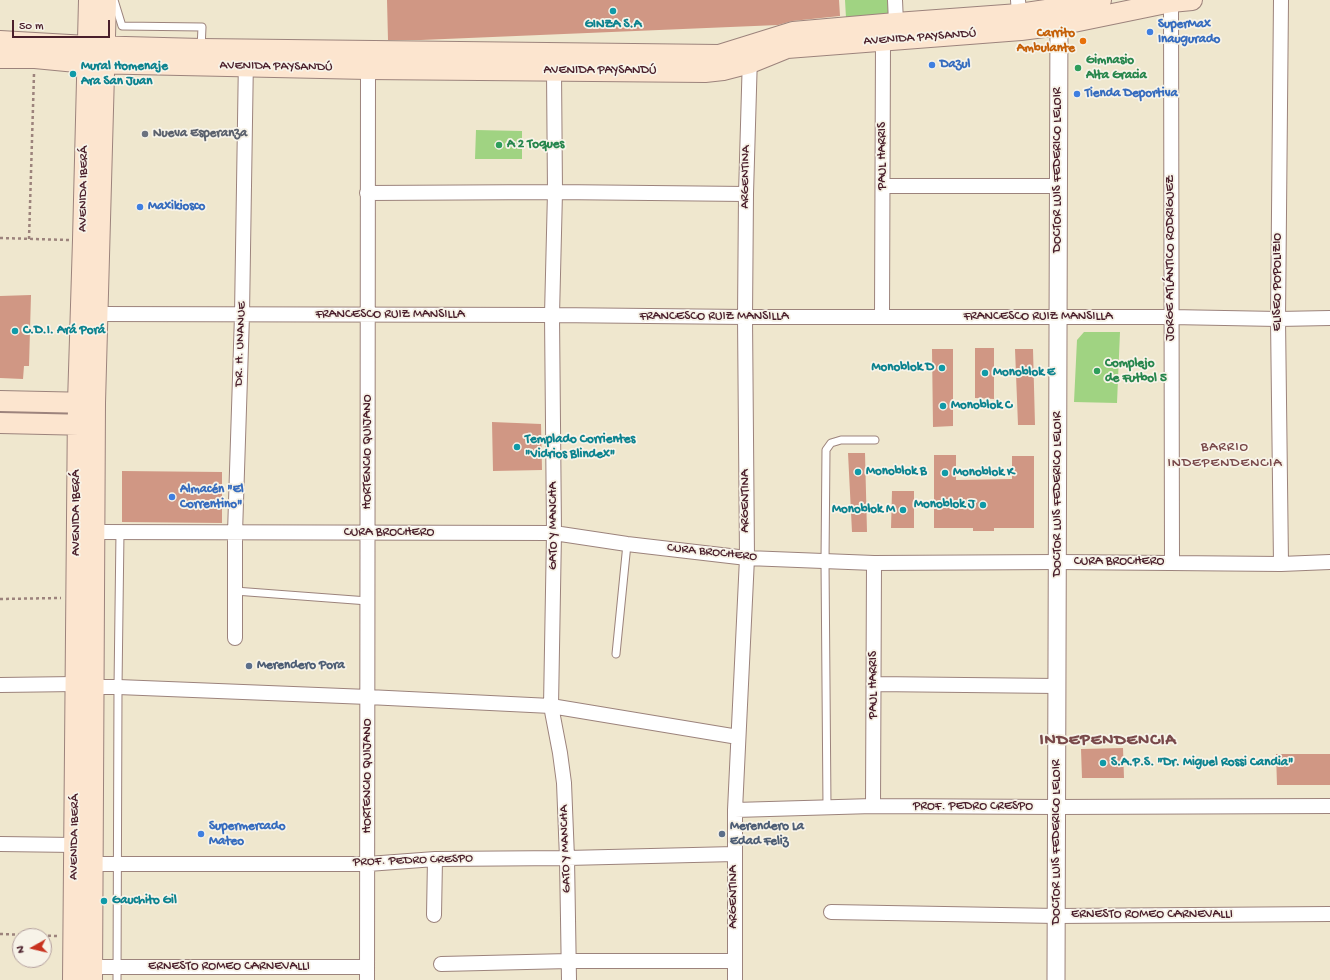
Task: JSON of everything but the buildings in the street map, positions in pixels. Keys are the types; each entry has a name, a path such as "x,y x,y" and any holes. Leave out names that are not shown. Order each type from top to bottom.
{"main road":[{"path":"88,0 96,55"},
{"path":"96,55 106,0"},
{"name":"AVENIDA PAYSANDÚ","path":"0,41 96,55 246,58 750,55 787,48 1021,30 1101,0"},
{"name":"AVENIDA PAYSANDÚ","path":"0,58 35,58 201,49 246,58 368,69 705,72 723,70 793,32 896,23 1018,7 1059,17 1192,0"},
{"name":"AVENIDA IBERÁ","path":"73,980 75,845 94,532 86,403 83,240 96,55"},
{"name":"AVENIDA IBERÁ","path":"86,403 97,314 96,55"},
{"path":"0,401 86,403"},
{"path":"0,423 87,425"},
{"name":"AVENIDA IBERÁ","path":"87,425 77,598 84,686 92,864 92,973"}],"street":[{"path":"883,41 896,23 895,0"},
{"name":"ELISEO POPOLIZIO","path":"1281,0 1278,319 1281,564"},
{"name":"JORGE ATLÁNTICO RODRIGUEZ","path":"1171,2 1172,563"},
{"name":"DOCTOR LUIS FEDERICO LELOIR","path":"1056,980 1059,17"},
{"name":"PAUL HARRIS","path":"882,317 883,41"},
{"name":"ARGENTINA","path":"734,980 735,810 747,558 745,317 746,194 750,55"},
{"name":"DR. H. UNANUE","path":"235,638 235,533 242,315 246,58"},
{"name":"HORTENCIO QUIJANO","path":"367,974 368,69"},
{"name":"GATO Y MANCHA","path":"554,71 555,192 552,315 554,533 552,706 564,783 570,980"},
{"path":"883,186 1059,186"},
{"path":"367,193 555,192 746,194"},
{"name":"FRANCESCO RUIZ MANSILLA","path":"97,314 745,317 1171,316 1278,319 1330,318"},
{"name":"CURA BROCHERO","path":"94,532 554,533 627,544 747,558 874,563 1058,562 1281,564 1330,562"},
{"name":"PAUL HARRIS","path":"873,806 874,563"},
{"path":"0,684 118,687 552,706 738,737"},
{"path":"874,684 1057,686"},
{"name":"PROF. PEDRO CRESPO","path":"735,810 873,806 1330,806"},
{"path":"0,844 75,845"},
{"name":"PROF. PEDRO CRESPO","path":"92,864 368,864 436,859 735,854"},
{"path":"434,915 436,859"},
{"name":"ERNESTO ROMEO CARNEVALLI","path":"831,912 1057,916 1330,914"},
{"path":"442,964 569,961 734,961"},
{"name":"ERNESTO ROMEO CARNEVALLI","path":"92,973 367,974"}],"lane":[{"path":"114,0 122,26 202,27 201,49"},
{"path":"827,807 825,561 826,450 831,443 841,440 875,440"},
{"path":"117,973 120,532"},
{"path":"616,654 627,544"},
{"path":"235,591 368,600"}],"path":[{"path":"29,239 35,58"},
{"path":"0,238 83,240"},
{"path":"0,599 77,598"},
{"path":"0,934 74,936"}],"green space":[{"path":"845,0 891,0 891,15 846,18"},
{"name":"A 2 Toques","path":"476,130 522,131 522,159 475,159"},
{"name":"Complejo de Futbol 5","path":"1084,332 1120,332 1117,403 1074,402 1077,340"}],"place":[{"name":"GINZA S.A","path":"613,11"},
{"name":"SuperMax Inaugurado","path":"1150,32"},
{"name":"Carrito Ambulante","path":"1083,41"},
{"name":"Dazul","path":"932,65"},
{"name":"Gimnasio Alta Gracia","path":"1078,68"},
{"name":"Mural Homenaje Ara San Juan","path":"73,74"},
{"name":"Tienda Deportiva","path":"1077,94"},
{"name":"Nueva Esperanza","path":"145,134"},
{"name":"A 2 Toques","path":"499,145"},
{"name":"Maxikiosco","path":"140,207"},
{"name":"C.D.I. Ará Porá","path":"15,331"},
{"name":"Monoblok D","path":"942,368"},
{"name":"Complejo de Futbol 5","path":"1097,371"},
{"name":"Monoblok E","path":"985,373"},
{"name":"Monoblok C","path":"943,406"},
{"name":"Templado Corrientes \"Vidrios Blindex\"","path":"517,447"},
{"name":"Monoblok B","path":"858,472"},
{"name":"Monoblok K","path":"945,473"},
{"name":"Almacén \"El Correntino\"","path":"172,497"},
{"name":"Monoblok J","path":"983,505"},
{"name":"Monoblok M","path":"903,510"},
{"name":"Merendero Pora","path":"249,666"},
{"name":"S.A.P.S. \"Dr. Miguel Rossi Candia\"","path":"1103,763"},
{"name":"Supermercado Mateo","path":"201,834"},
{"name":"Merendero La Edad Feliz","path":"722,834"},
{"name":"Gauchito Gil","path":"104,901"}],"district":[{"name":"BARRIO INDEPENDENCIA","path":"1225,456"},
{"name":"INDEPENDENCIA","path":"1108,741"}]}
